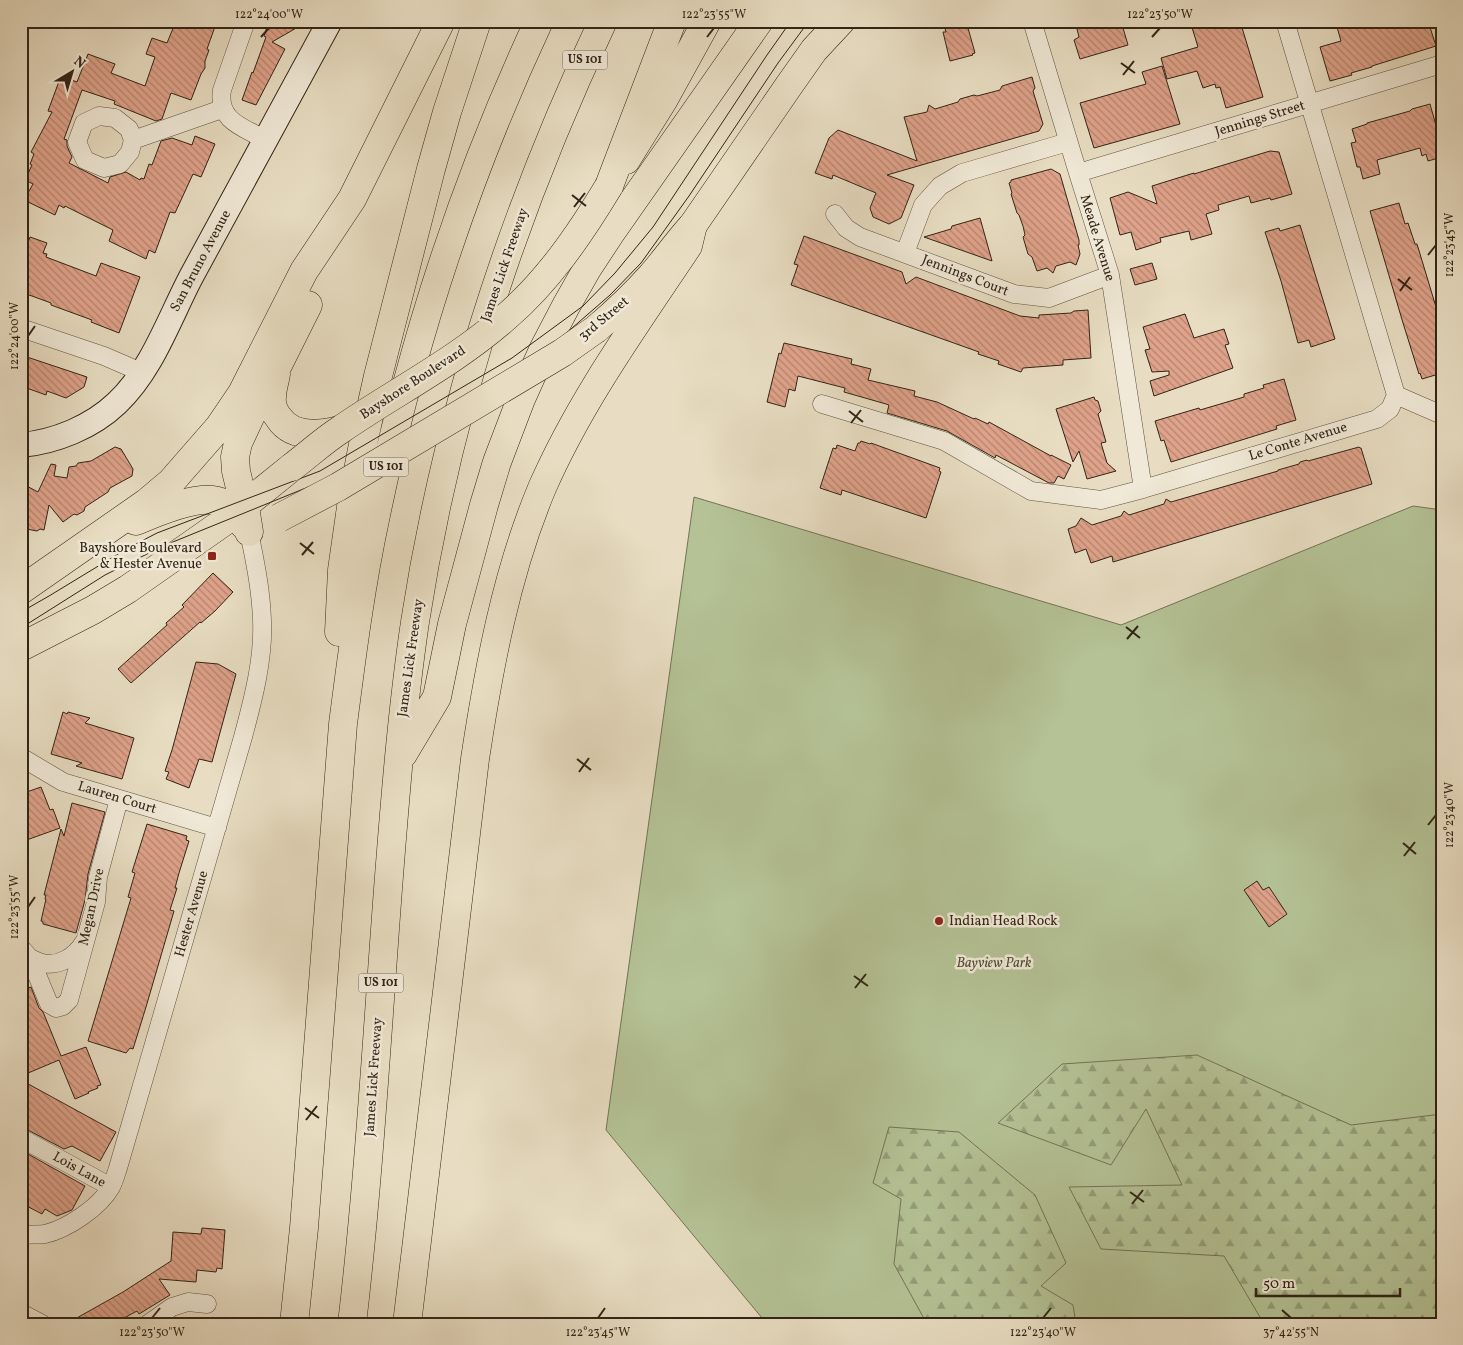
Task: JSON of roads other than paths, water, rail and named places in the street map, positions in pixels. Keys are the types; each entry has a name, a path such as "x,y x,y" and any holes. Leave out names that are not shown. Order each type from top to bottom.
{"main road":[{"name":"San Bruno Avenue","path":"21,445 57,438 81,428 100,417 130,389 154,353 190,278 330,21"},
{"path":"243,517 235,457 238,443 258,400 279,363 320,281 352,199 441,21"},
{"path":"339,766 339,637 342,570 351,507 376,385 431,169 477,21"},
{"name":"US 101","path":"294,1324 307,1195 339,766 354,641 366,566 384,474 411,368 440,272 468,192 505,97 539,21"},
{"name":"James Lick Freeway","path":"352,1324 364,1214 398,762 410,658 439,496 462,403 492,300 521,217 567,100 603,21"},
{"path":"609,186 672,21"},
{"name":"Bayshore Boulevard","path":"21,647 93,610 128,589 172,558 243,517 292,468 339,430 442,366 474,344 507,317 539,284 586,224 664,99 707,21"},
{"path":"398,762 437,697 460,592 492,479 522,399 543,350 587,269 759,21"},
{"name":"3rd Street","path":"243,517 279,518 346,482 562,353 596,329 627,302 694,225 814,50 841,21"},
{"path":"21,590 146,504 170,482 219,427 242,393 304,271 352,199"},
{"path":"407,1324 475,759 495,642 507,592 523,539 539,497 565,440 615,355 688,246 694,225"},
{"path":"279,363 271,398 274,412 282,423 292,430 301,433 314,434 339,430"},
{"path":"98,537 153,514 192,501 222,502 243,517"}],"street":[{"path":"246,21 222,90 222,109 234,122 266,140"},
{"name":"Meade Avenue","path":"1032,21 1110,275 1143,489"},
{"path":"1285,21 1396,394 1442,415"},
{"name":"Jennings Street","path":"1078,173 1442,64"},
{"path":"132,140 222,109"},
{"name":"Jennings Court","path":"905,254 923,205 940,186 962,173 1068,142"},
{"name":"Jennings Court","path":"835,214 846,228 860,237 1014,294 1049,298 1110,275"},
{"path":"21,328 104,356 141,372"},
{"name":"Le Conte Avenue","path":"822,404 944,441 1031,491 1101,500 1377,419 1390,410 1396,394"},
{"name":"Hester Avenue","path":"21,1235 45,1234 66,1226 82,1216 99,1202 111,1187 118,1168 244,737 253,697 260,660 262,621 260,594 243,517"},
{"name":"Lauren Court","path":"21,759 64,782 217,828"},
{"name":"Megan Drive","path":"26,953 49,1004 56,1008 63,1006 69,1000 87,937 96,902 98,877 119,799"},
{"path":"26,953 43,963 58,963 72,957 87,937"},
{"name":"Lois Lane","path":"21,1138 111,1187"},
{"path":"148,1324 172,1307 188,1302 207,1304"},
{"path":"21,1314 42,1324"}],"tram line":[{"path":"21,612 128,548 157,533 320,471 512,358 583,306 615,273 653,227 791,21"},
{"path":"21,628 105,575 163,546 323,481 518,367 556,342 610,295 641,263 689,196 778,63 809,21"}],"place":[{"name":"Bayshore Boulevard & Hester Avenue","path":"212,556"},
{"name":"Indian Head Rock","path":"939,921"}],"park label":[{"name":"Bayview Park","path":"994,963"}]}
